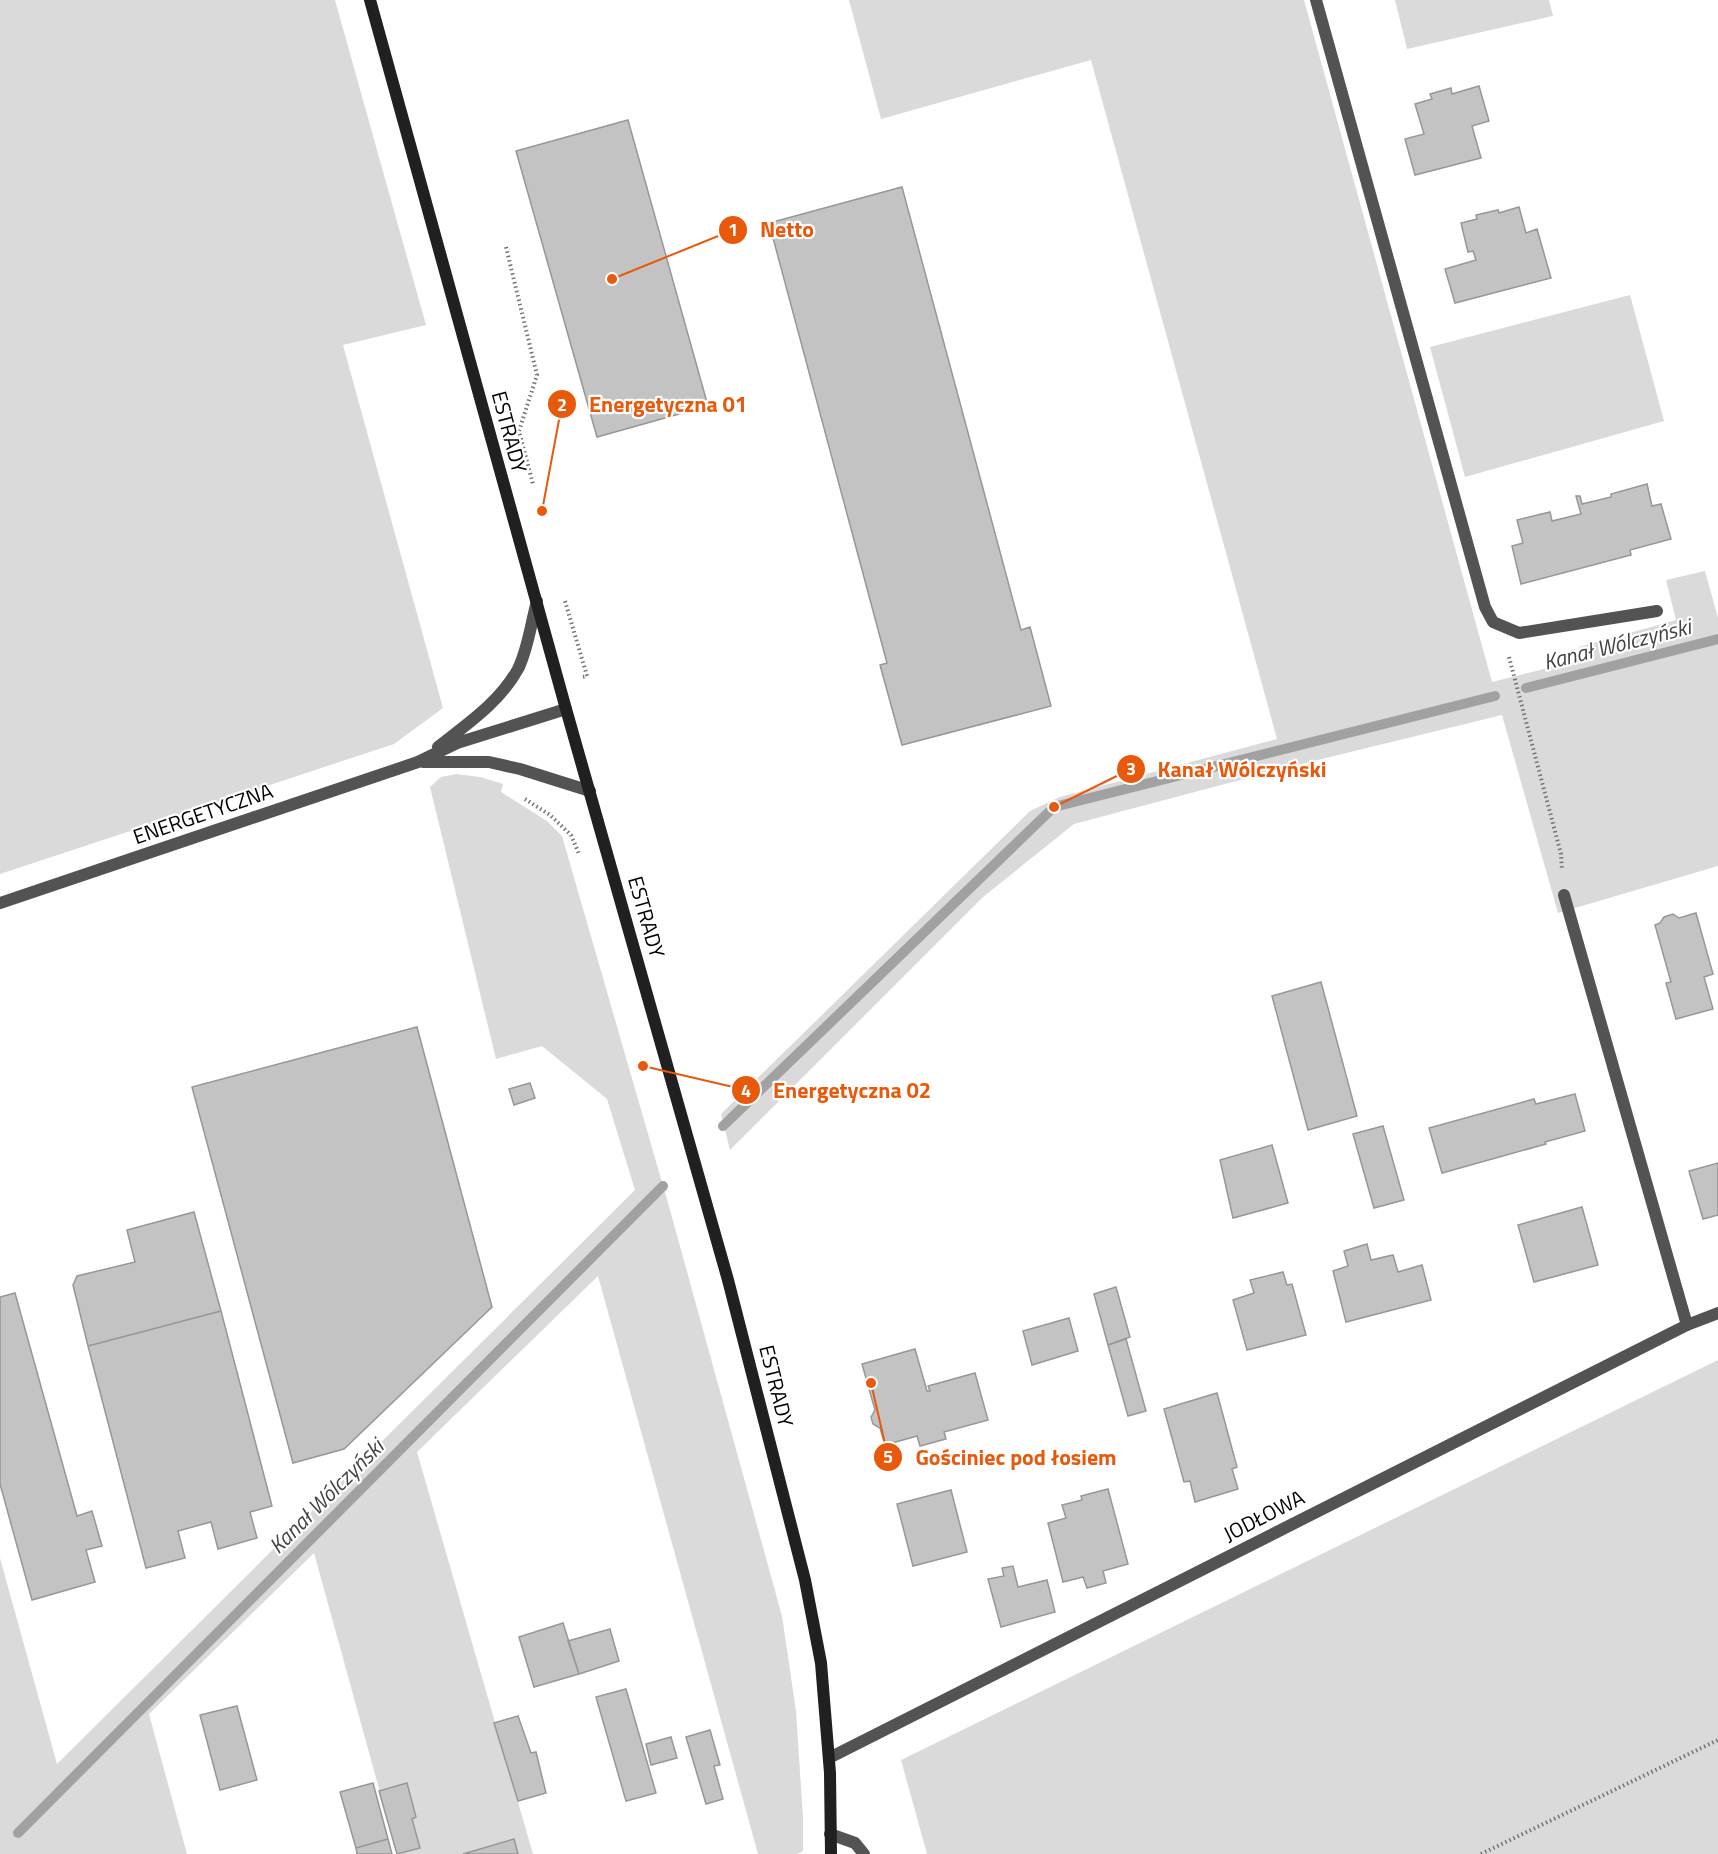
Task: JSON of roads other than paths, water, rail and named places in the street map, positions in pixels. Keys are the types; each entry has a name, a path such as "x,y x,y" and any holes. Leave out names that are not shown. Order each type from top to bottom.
{"main road":[{"name":"ESTRADY","path":"370,0 566,709 728,1280 802,1568 821,1663 829,1758 831,1854"}],"street":[{"path":"1316,0 1485,607 1493,622 1519,633 1528,633 1657,611"},
{"name":"ENERGETYCZNA","path":"418,762 487,707 507,686 519,667 537,601"},
{"name":"ENERGETYCZNA","path":"0,903 418,762 457,743 566,709"},
{"name":"ENERGETYCZNA","path":"418,762 489,762 520,769 590,791"},
{"path":"1564,895 1687,1325"},
{"name":"JODŁOWA","path":"829,1758 1687,1325 1718,1313"},
{"path":"830,1834 855,1843 864,1854"}],"waterway":[{"name":"Kanał Wólczyński","path":"1526,688 1718,639"},
{"name":"Kanał Wólczyński","path":"723,1126 1054,807 1495,696"},
{"name":"Kanał Wólczyński","path":"18,1833 663,1186"}],"place":[{"name":"Netto","path":"612,279"},
{"name":"Energetyczna 01","path":"542,511"},
{"name":"Kanał Wólczyński","path":"1054,807"},
{"name":"Energetyczna 02","path":"643,1066"},
{"name":"Gościniec pod łosiem","path":"871,1383"}]}
